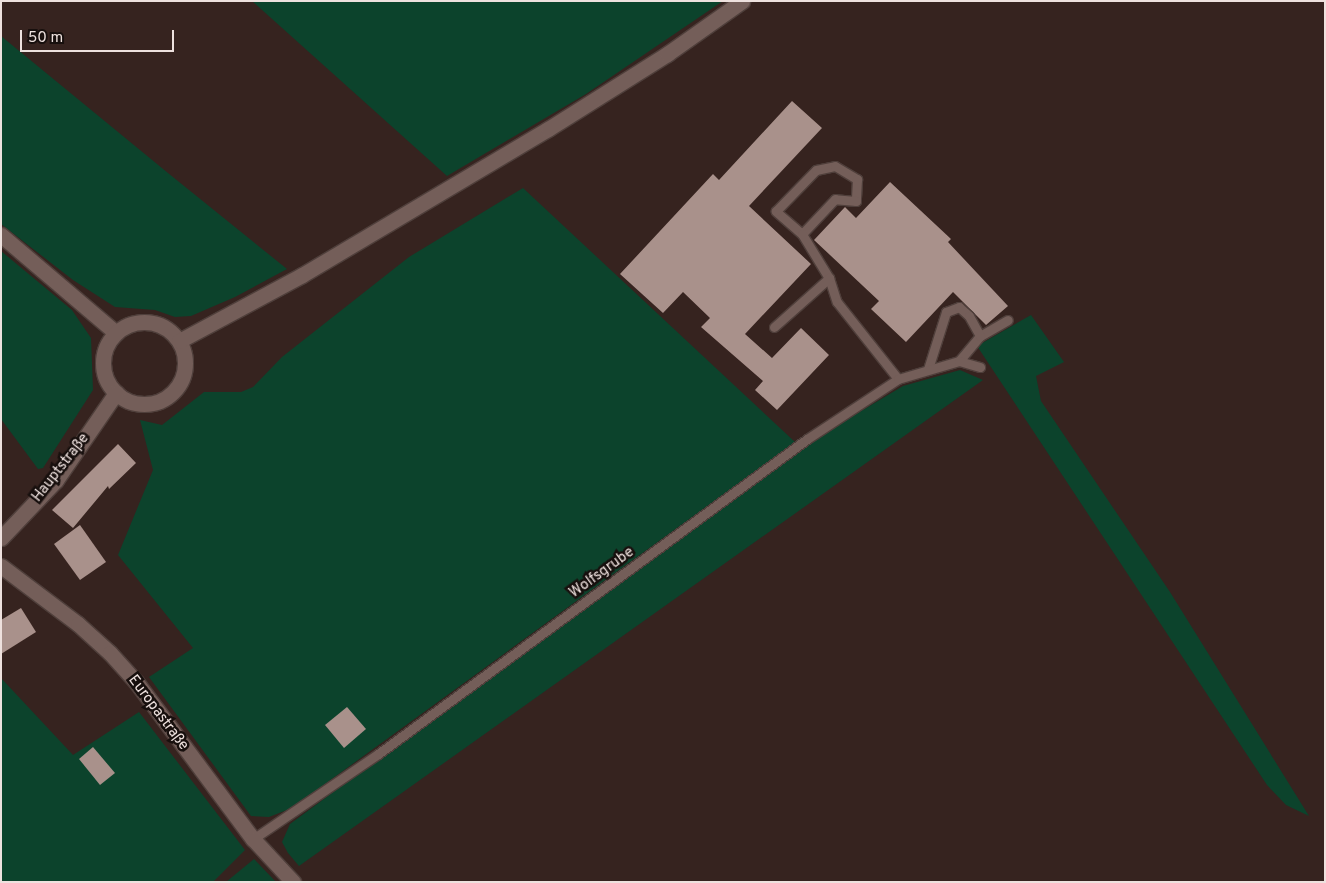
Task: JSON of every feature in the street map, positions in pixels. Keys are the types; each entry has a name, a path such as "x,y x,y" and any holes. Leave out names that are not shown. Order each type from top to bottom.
{"street":[{"path":"179,341 302,275 548,129 667,54 742,1"},
{"path":"1,235 116,333"},
{"path":"150,322 166,328 179,341 185,369 180,382 168,396 151,404 132,403 116,393 106,380 103,363 106,346 116,333 132,324 150,322"},
{"name":"Hauptstraße","path":"1,538 56,480 116,393"},
{"name":"Europastraße","path":"1,566 78,624 110,653 137,683 253,839 292,882"}],"lane":[{"path":"802,234 835,199 856,202 857,179 836,166 816,170 776,211 802,234 829,278 837,302 898,379"},
{"path":"774,327 829,278"},
{"path":"928,369 946,312 959,307 969,316 980,336"},
{"path":"959,361 980,336 1008,320"},
{"name":"Wolfsgrube","path":"253,839 378,754 807,439 898,379 959,361 980,366"}],"green space":[{"path":"252,1 723,1 586,94 447,176"},
{"path":"1,36 287,269 235,297 191,316 175,317 155,310 115,307 73,280 1,224"},
{"path":"523,188 795,442 292,808 269,817 251,816 149,677 193,648 118,555 153,470 140,420 162,425 204,392 241,392 253,387 282,357 409,257"},
{"path":"1,251 72,310 91,338 93,390 43,468 38,469 1,419"},
{"path":"1031,315 1064,362 1036,376 1041,401 1170,592 1309,816 1286,805 1267,785 977,346"},
{"path":"960,370 983,380 299,866 288,853 282,842 290,824 801,447 903,386"},
{"path":"1,678 73,755 139,712 245,850 213,882 1,882"},
{"path":"254,859 276,882 226,882"}],"building":[{"path":"792,101 822,128 749,206 811,264 745,334 772,358 801,328 829,355 777,410 755,390 763,381 701,327 710,318 683,292 663,313 620,274 713,174 719,180"},
{"path":"890,182 951,239 948,242 1008,306 986,325 953,292 906,342 871,309 879,301 814,240 845,207 856,218"},
{"path":"118,444 136,463 109,489 108,486 73,528 52,510"},
{"path":"80,525 106,562 80,580 54,544"},
{"path":"21,608 36,632 1,654 1,620"},
{"path":"347,707 366,729 344,748 325,725"},
{"path":"93,747 115,773 100,785 79,759"}]}
